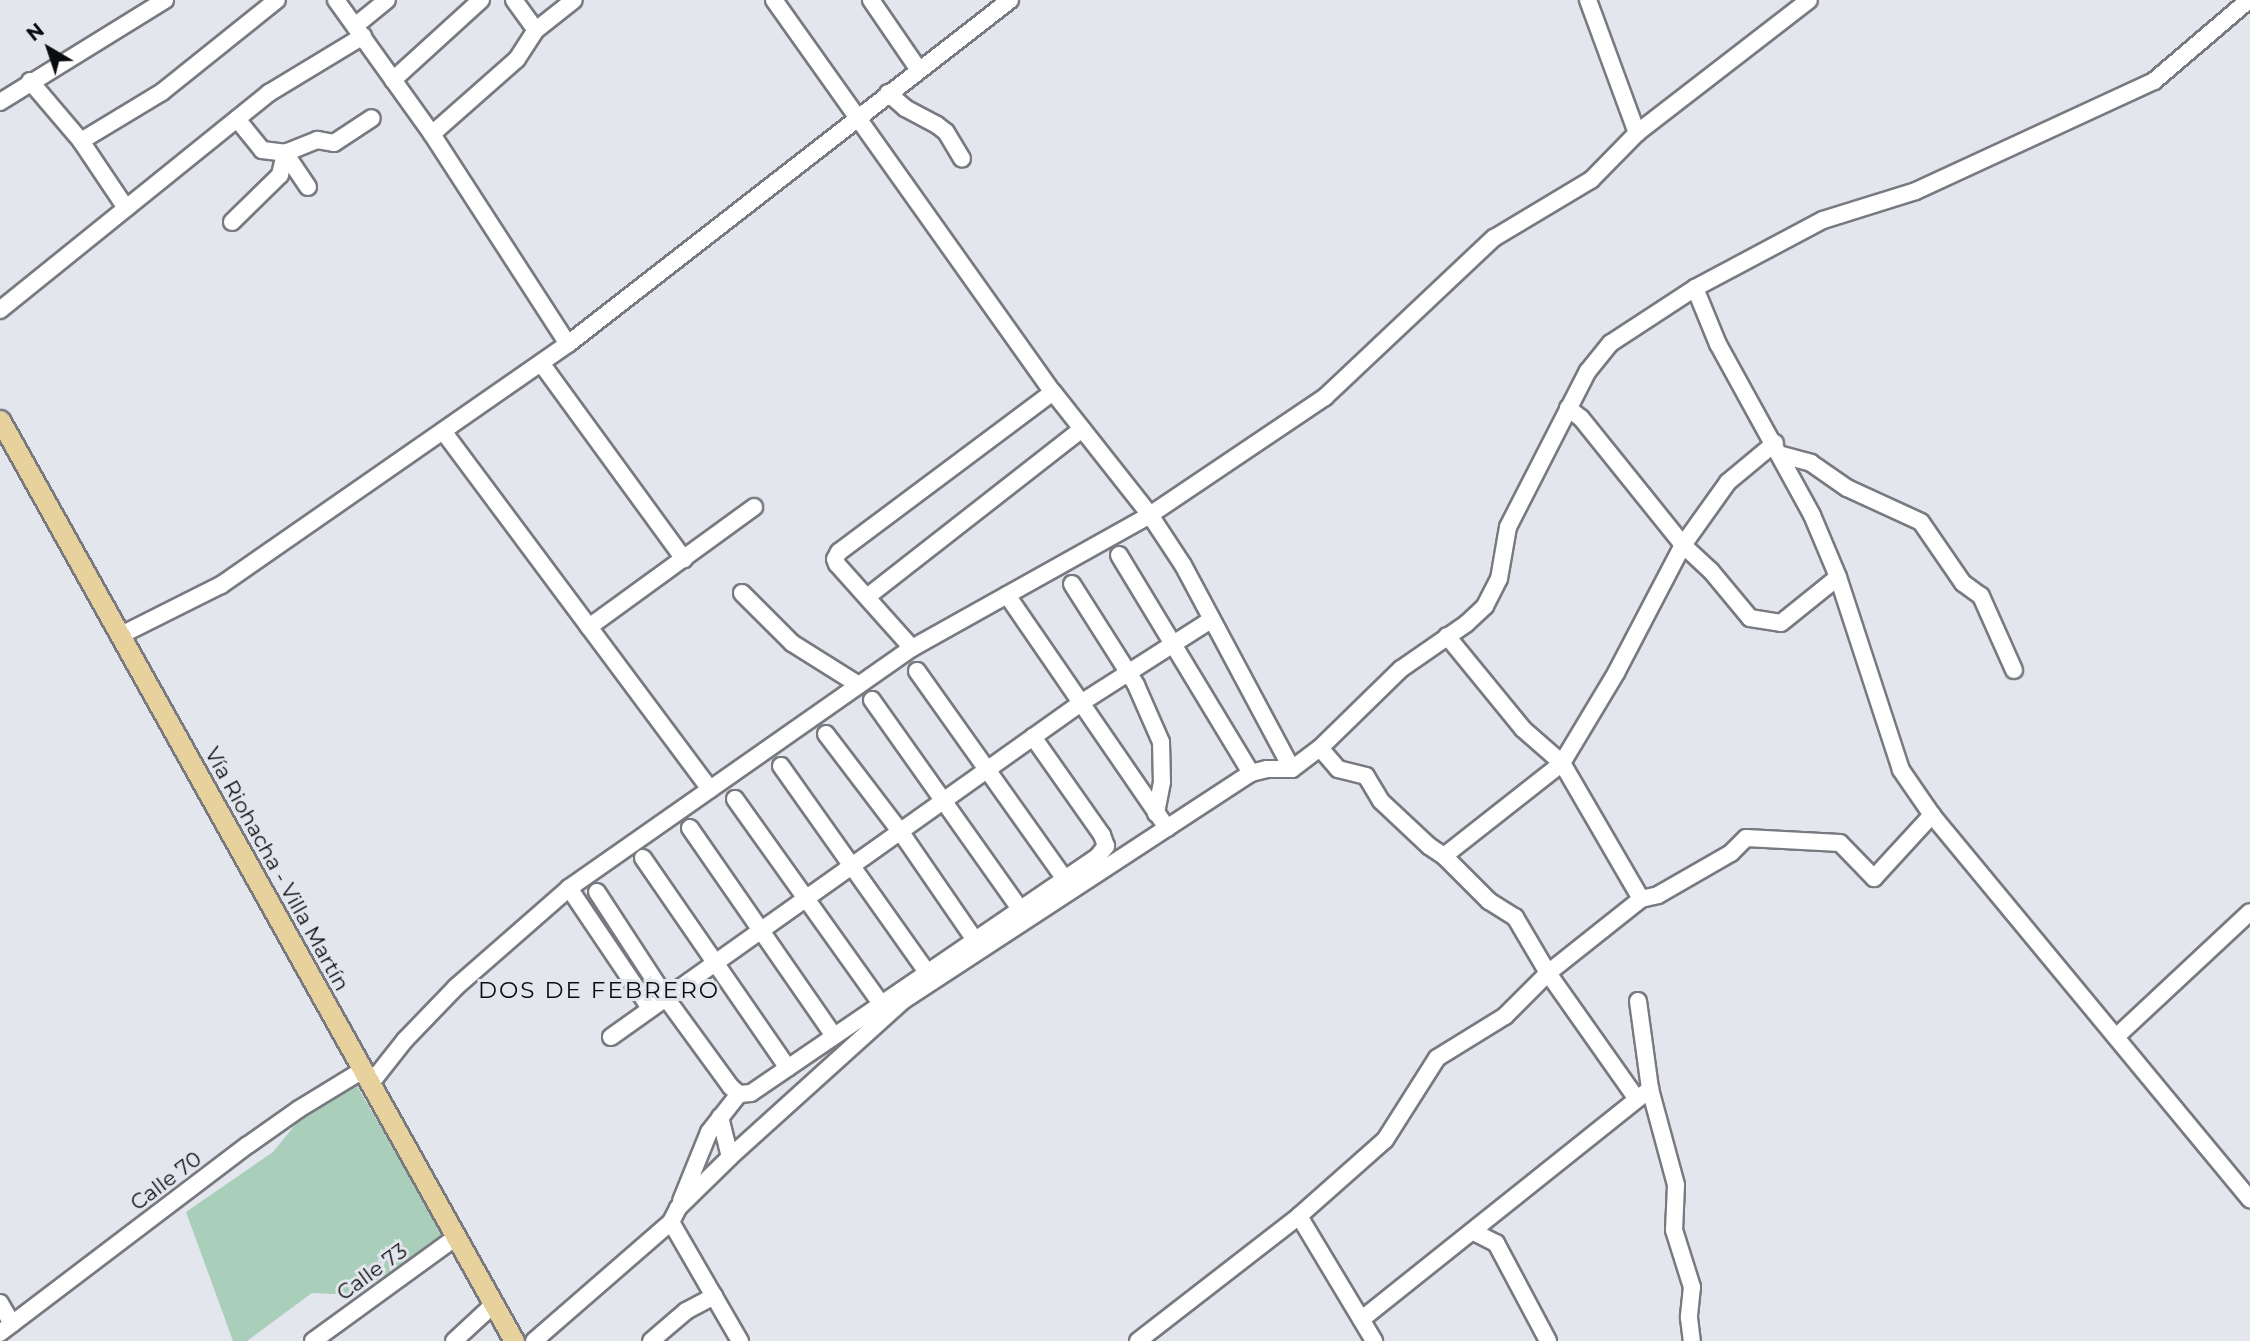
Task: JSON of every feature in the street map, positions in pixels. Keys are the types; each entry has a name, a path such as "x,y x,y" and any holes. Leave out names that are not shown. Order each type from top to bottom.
{"main road":[{"name":"Vía Riohacha - Villa Martín","path":"0,420 514,1341"}],"street":[{"path":"0,102 165,0"},
{"path":"81,141 162,92 277,0"},
{"path":"336,0 432,134 568,344"},
{"path":"0,310 269,93 359,31 387,0"},
{"path":"393,80 481,0"},
{"path":"514,0 536,30"},
{"path":"432,134 516,60 536,30 574,0"},
{"path":"774,0 1052,392 1150,515 1183,565 1210,620 1292,769"},
{"path":"871,0 919,70"},
{"path":"121,635 221,585 568,344 1010,0"},
{"path":"1588,0 1637,133"},
{"name":"Calle 70","path":"6,1329 289,1116 367,1076 456,987 569,888 912,648 1150,515 1325,397 1494,238 1591,180 1637,133 1810,0"},
{"path":"534,1341 675,1215 730,1157 904,1000 1251,773 1267,769 1292,769 1320,748 1401,669 1466,624 1485,606 1499,579 1508,527 1588,371 1611,342 1695,288 1824,220 1916,191 2154,81 2249,0"},
{"path":"30,81 81,141 126,208"},
{"path":"888,93 946,132 962,159"},
{"path":"237,119 262,149 285,153 317,140 334,143 372,118"},
{"path":"285,153 308,187"},
{"path":"232,222 280,175 285,153"},
{"path":"1695,288 1718,344 1812,515 1838,577 1901,770 1932,815 2250,1199"},
{"path":"541,363 684,559"},
{"path":"912,648 835,559 839,552 1052,392"},
{"path":"1568,408 1581,418 1683,545 1711,570 1751,618 1782,623 1838,577"},
{"path":"867,597 1082,429"},
{"path":"443,431 710,789"},
{"path":"1444,856 1562,763 1616,673 1683,545 1728,482 1778,449"},
{"path":"1778,449 1811,463 1847,488 1921,522 1964,583 1981,596 2014,670"},
{"path":"589,627 754,507"},
{"path":"1119,555 1251,773"},
{"path":"1072,584 1136,685 1161,742 1162,782 1156,813"},
{"path":"742,593 792,643 859,685"},
{"path":"1007,594 1167,828"},
{"path":"611,1037 1081,703 1210,620"},
{"path":"1447,636 1523,729 1562,763 1642,899"},
{"path":"917,671 1065,879"},
{"path":"872,701 1020,909"},
{"path":"826,734 900,831 975,940"},
{"path":"740,1341 714,1296 675,1215 701,1147 739,1094 751,1093 1098,856 1106,846 1102,835 1033,737"},
{"path":"1320,748 1338,769 1366,776 1381,801 1429,846 1444,856 1489,901 1515,917 1548,973 1637,1100"},
{"path":"781,766 928,972"},
{"path":"735,799 881,1004"},
{"path":"1138,1341 1298,1216 1385,1140 1437,1058 1505,1016 1548,973 1642,899 1658,895 1731,853 1746,838 1840,843 1874,878 1932,815"},
{"path":"690,828 834,1036"},
{"path":"643,858 788,1068"},
{"path":"569,888 650,1009"},
{"path":"597,892 666,998 731,1087 739,1094"},
{"path":"2116,1037 2250,912"},
{"path":"1638,1001 1650,1089 1676,1185 1674,1230 1692,1287 1689,1318 1692,1341"},
{"path":"1362,1319 1650,1089"},
{"path":"720,1117 730,1157"},
{"path":"1298,1216 1374,1341"},
{"path":"1474,1232 1496,1243 1548,1341"},
{"name":"Calle 73","path":"313,1341 456,1237"},
{"path":"650,1341 686,1311 714,1296"},
{"path":"0,1303 6,1329"},
{"path":"454,1341 494,1304"}],"green space":[{"path":"357,1086 444,1237 354,1295 312,1293 247,1341 233,1341 186,1212 273,1152 303,1115"}],"district":[{"name":"DOS DE FEBRERO","path":"599,990"}]}
